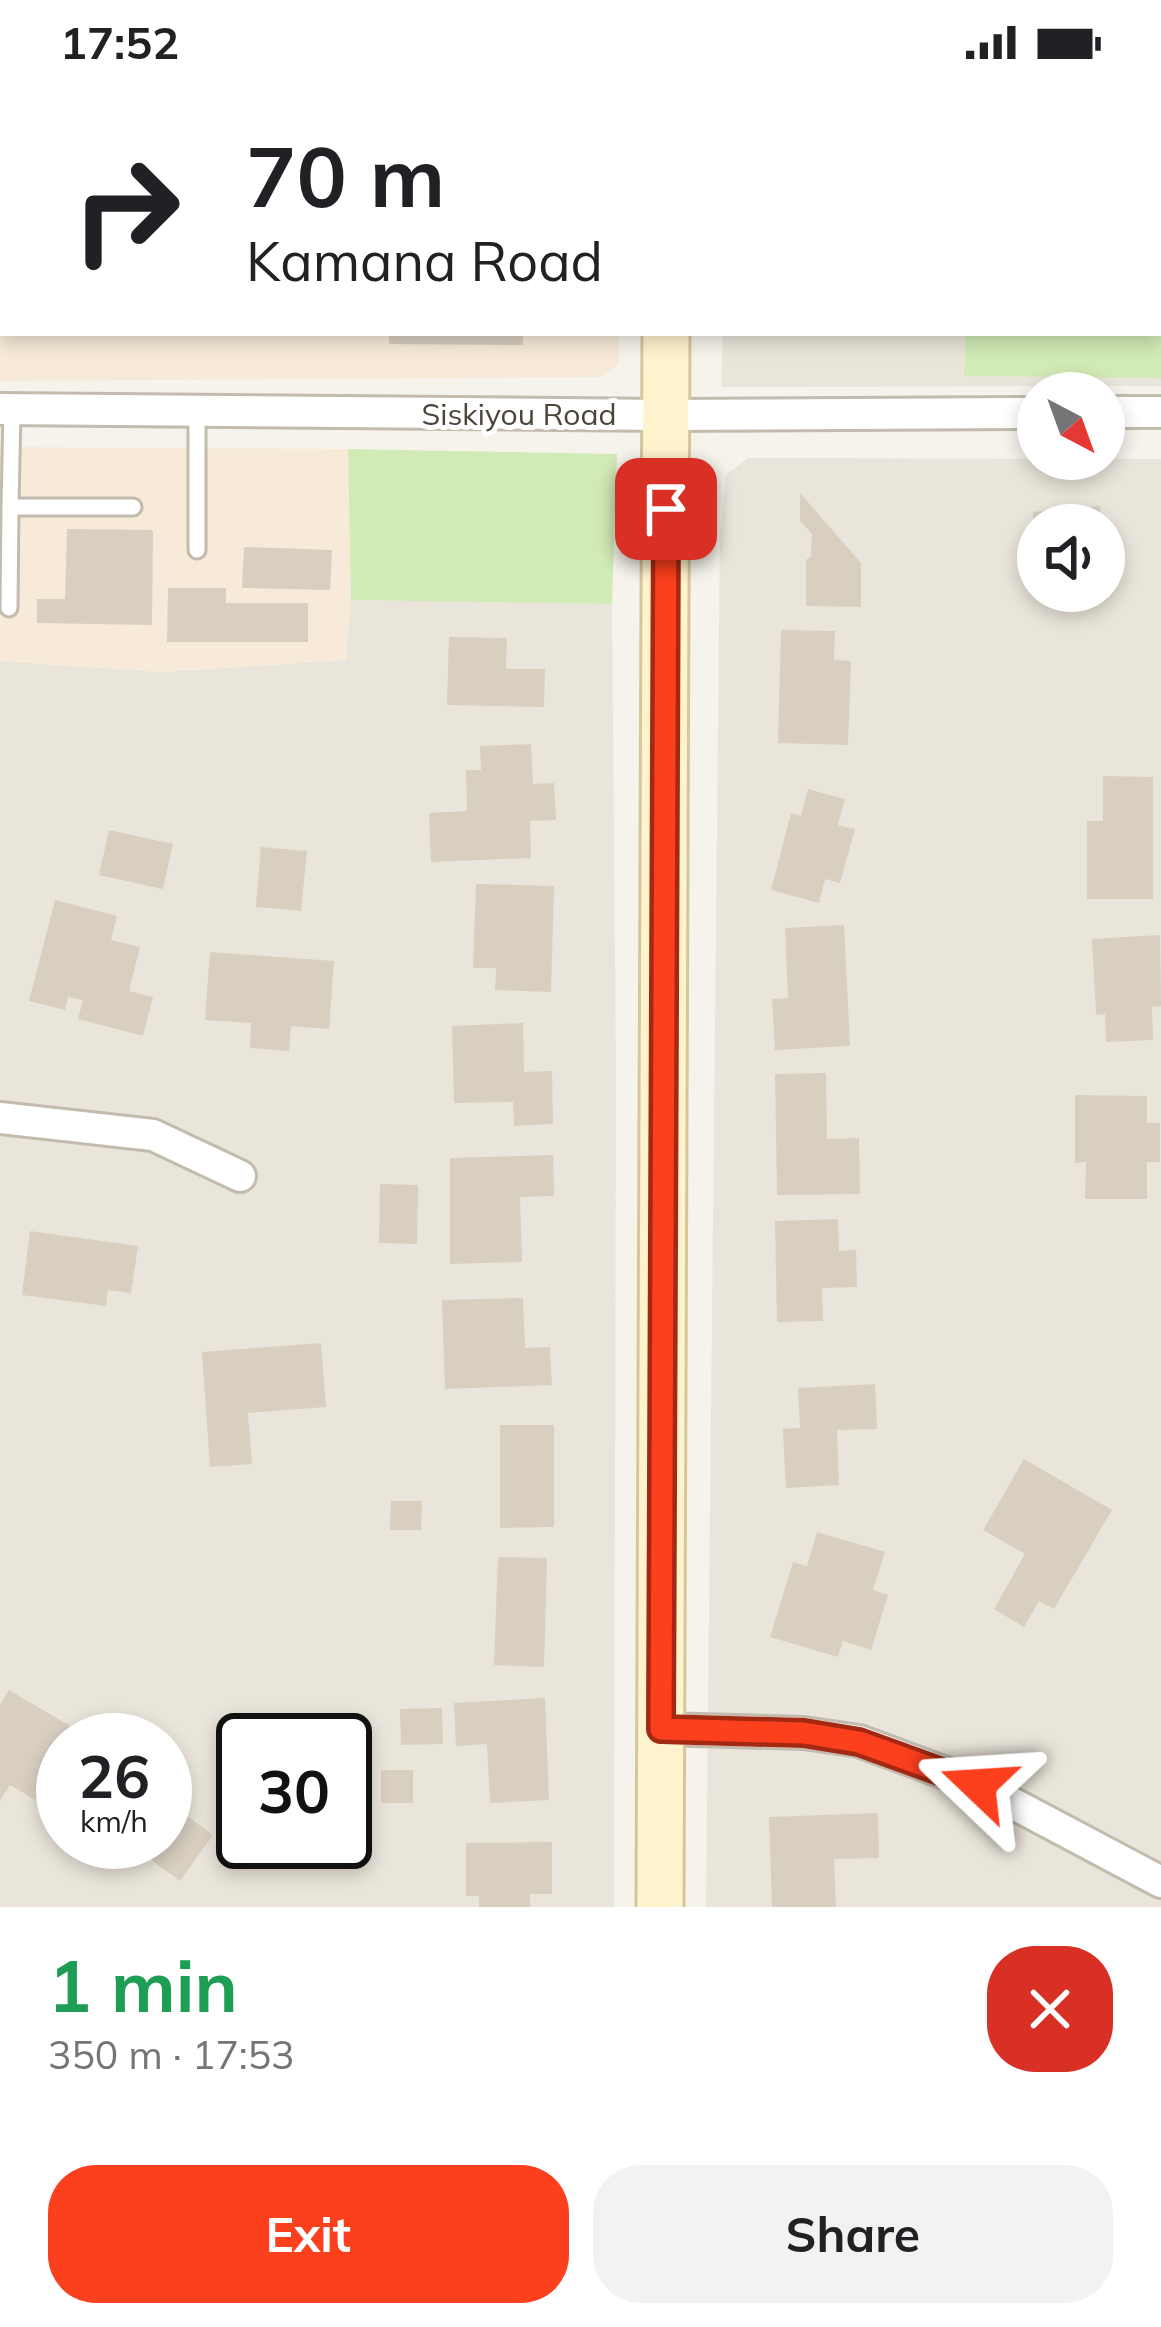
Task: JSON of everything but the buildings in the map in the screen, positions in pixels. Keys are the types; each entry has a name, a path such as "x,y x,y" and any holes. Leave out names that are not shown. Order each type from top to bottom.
{"street":[{"path":"660,1907 666,336"},
{"name":"Siskiyou Road","path":"6,409 1017,413"},
{"path":"1125,412 1161,412"},
{"path":"0,1118 153,1135 241,1176"},
{"path":"661,1729 804,1733 859,1742 978,1785 1161,1882"}],"lane":[{"path":"6,409 9,608"},
{"path":"197,412 197,550"},
{"path":"10,508 133,507"}],"shaded area":[{"path":"0,336 619,336 619,364 602,377 0,381"},
{"path":"723,336 1161,336 1161,386 1125,386 1125,372 1017,372 1017,386 721,387"},
{"path":"0,447 348,449 351,600 346,660 161,672 0,661"},
{"path":"748,458 1017,459 1017,480 1125,480 1125,459 1161,459 1161,1907 706,1907 720,534 726,475"},
{"path":"351,600 612,604 614,1907 0,1907 0,661 162,672 345,660"}],"green space":[{"path":"966,336 1161,336 1161,378 1125,378 1125,372 1017,372 1017,377 964,376"},
{"path":"348,449 617,454 612,604 351,600"}],"route":[{"path":"666,509 661,1729 804,1733 859,1742 978,1785"}]}
